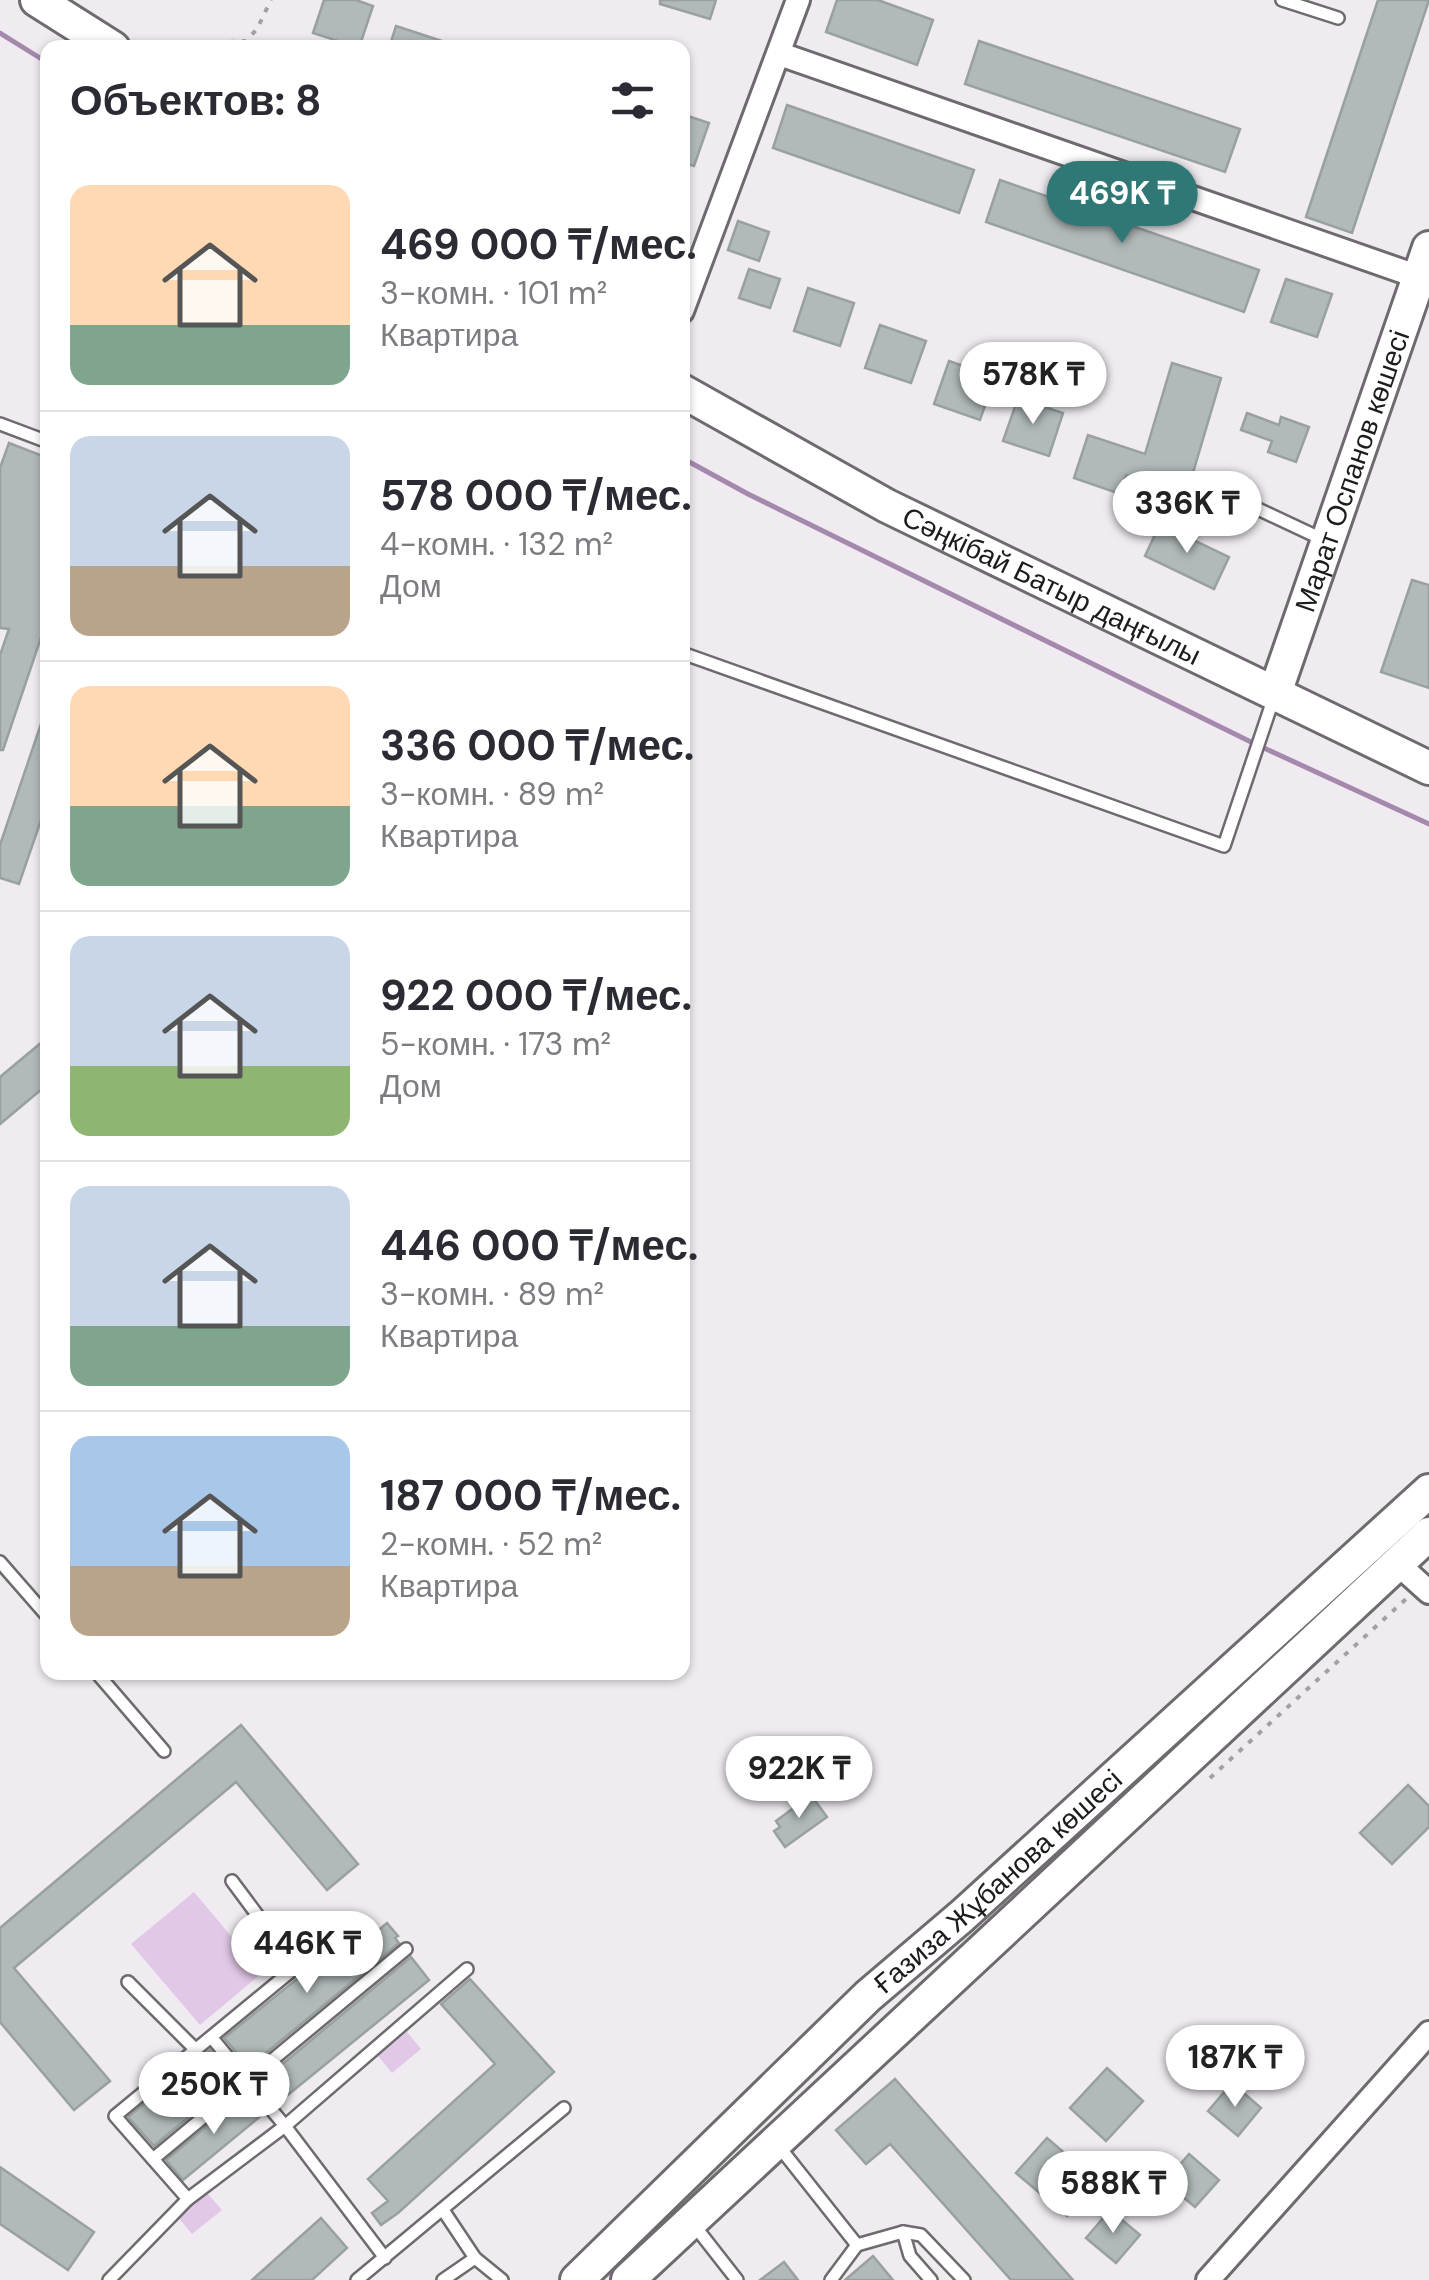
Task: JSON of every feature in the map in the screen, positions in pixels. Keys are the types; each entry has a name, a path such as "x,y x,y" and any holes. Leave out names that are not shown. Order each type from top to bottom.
{"street":[{"path":"37,0 100,40"},
{"path":"690,290 798,0"},
{"path":"780,54 1424,262"},
{"name":"Марат Оспанов көшесі","path":"1275,694 1424,262"},
{"name":"Сәңкібай Батыр даңғылы","path":"690,395 887,506 1429,768"},
{"name":"Ғазиза Жұбанова көшесі","path":"577,2280 868,1996 962,1916 1429,1491"},
{"name":"Ғазиза Жұбанова көшесі","path":"628,2280 774,2140 1416,1580 1429,1534"},
{"path":"1208,2280 1429,2033"}],"lane":[{"path":"1282,0 1338,18"},
{"path":"0,424 40,439"},
{"path":"1207,484 1328,541"},
{"path":"690,657 1224,846 1275,694"},
{"path":"0,1562 40,1608"},
{"path":"103,1680 164,1750"},
{"path":"232,1880 296,1967"},
{"path":"188,2199 115,2116 356,1920"},
{"path":"153,2159 406,1949"},
{"path":"110,2280 188,2199 284,2126 467,1969"},
{"path":"128,1982 196,2050"},
{"path":"212,2038 385,2258"},
{"path":"357,2280 564,2108"},
{"path":"774,2140 857,2245"},
{"path":"443,2210 475,2258 502,2280"},
{"path":"691,2222 737,2280"},
{"path":"903,2232 910,2256 930,2280"},
{"path":"831,2280 857,2245 903,2232 921,2234 964,2280"},
{"path":"444,2280 475,2258"}],"path":[{"path":"248,40 257,30 270,0"},
{"path":"1210,1778 1416,1580"}],"shaded area":[{"path":"194,1892 262,1973 200,2025 131,1944"},
{"path":"407,2032 421,2049 392,2073 378,2056"},
{"path":"206,2192 222,2210 192,2234 177,2216"}],"building":[{"path":"324,0 356,0 373,6 362,40 334,40 313,33"},
{"path":"660,0 716,0 710,19 660,4"},
{"path":"837,0 878,0 933,20 917,65 826,32"},
{"path":"1378,0 1429,0 1352,233 1306,217"},
{"path":"396,26 439,40 392,40"},
{"path":"979,41 1240,129 1225,172 965,84"},
{"path":"787,105 974,170 959,213 773,148"},
{"path":"690,117 709,123 694,166 690,165"},
{"path":"1000,180 1259,270 1244,312 986,222"},
{"path":"738,221 769,232 759,261 728,250"},
{"path":"749,269 780,279 770,308 739,298"},
{"path":"1286,279 1332,294 1317,337 1271,322"},
{"path":"808,288 854,303 840,346 794,331"},
{"path":"880,325 926,341 911,383 865,368"},
{"path":"949,361 995,377 980,420 934,404"},
{"path":"1172,363 1221,378 1187,493 1126,475 1120,494 1074,478 1088,435 1145,454"},
{"path":"1018,398 1063,413 1049,456 1003,441"},
{"path":"1247,413 1279,425 1281,417 1309,427 1296,462 1268,452 1272,441 1241,430"},
{"path":"9,443 40,455 40,641 3,750 0,655 9,629 0,628 0,468"},
{"path":"1160,524 1229,557 1214,589 1145,556"},
{"path":"1412,580 1429,585 1429,688 1381,672"},
{"path":"40,727 40,823 19,884 0,878 0,845"},
{"path":"40,1044 40,1091 0,1124 0,1077"},
{"path":"241,1725 358,1864 327,1890 236,1782 14,1968 110,2081 74,2110 0,2022 0,1928"},
{"path":"1408,1785 1429,1806 1429,1827 1392,1864 1360,1833"},
{"path":"811,1795 827,1817 785,1847 774,1831 780,1827 776,1821"},
{"path":"387,1923 399,1943 249,2067 224,2038 339,1945 348,1956"},
{"path":"411,1957 429,1980 278,2103 261,2082"},
{"path":"470,1979 554,2072 381,2225 372,2213 388,2201 368,2179 495,2064 441,2004"},
{"path":"210,2050 234,2079 154,2146 128,2117"},
{"path":"1107,2068 1143,2101 1106,2141 1070,2108"},
{"path":"895,2079 1073,2280 1011,2280 890,2144 866,2164 836,2130"},
{"path":"1232,2083 1261,2108 1238,2136 1208,2111"},
{"path":"246,2094 263,2114 183,2180 166,2160"},
{"path":"1047,2138 1097,2181 1067,2216 1016,2173"},
{"path":"1189,2154 1219,2180 1195,2207 1165,2182"},
{"path":"0,2167 94,2232 68,2270 0,2224"},
{"path":"1110,2210 1140,2235 1116,2263 1086,2238"},
{"path":"321,2218 347,2248 312,2280 252,2280"},
{"path":"873,2256 893,2280 845,2280"},
{"path":"784,2262 798,2280 760,2280"}],"waterway":[{"path":"0,33 40,58"},
{"path":"690,462 1251,742 1429,824"}]}
